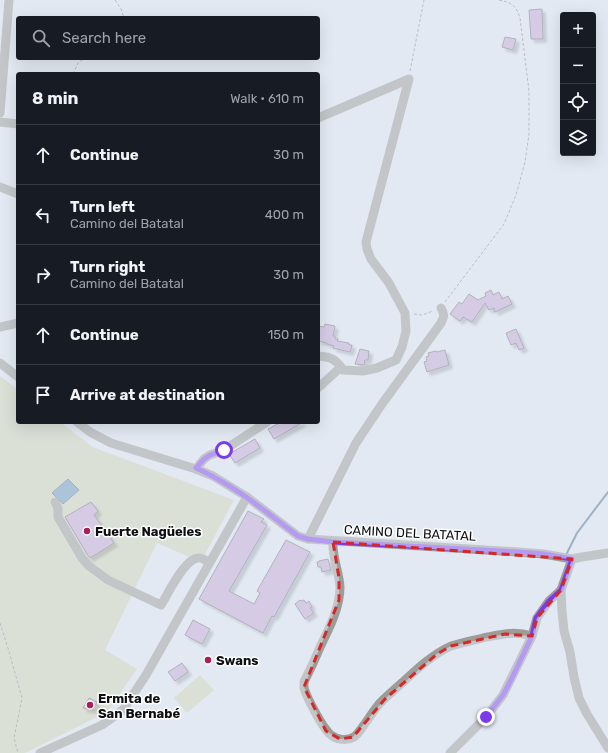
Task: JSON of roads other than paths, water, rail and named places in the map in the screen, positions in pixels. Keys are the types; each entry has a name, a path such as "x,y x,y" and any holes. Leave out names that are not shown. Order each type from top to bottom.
{"street":[{"path":"0,113 3,46 9,0"},
{"path":"320,117 409,80 366,242 371,259 390,283 405,313 406,331 402,346 396,360 377,368 363,371 343,370 336,361 328,357 320,356"},
{"path":"0,122 16,124"},
{"path":"0,187 16,193"},
{"path":"308,539 356,443 382,404 441,323 444,316 441,308"},
{"path":"0,327 16,323"},
{"path":"0,363 16,375"},
{"path":"320,386 340,367"},
{"name":"CAMINO DEL BATATAL","path":"80,424 90,432 111,443 196,468 213,476 247,497 298,536 308,539 333,542 519,552 544,554 572,559"},
{"path":"196,468 210,455 224,450 264,424"},
{"path":"40,753 102,725 123,710 146,675 247,497"},
{"path":"55,502 58,508 58,517 82,558 89,566 108,580 161,605 182,568 189,562 200,557 210,562"},
{"path":"333,542 332,549 339,578 339,600 329,628 304,682 304,687 312,707 326,731 332,736 347,740 353,737 385,699 412,674 437,654 451,646 463,642 505,634 515,633 532,636"},
{"path":"608,553 582,556 572,559 561,590 564,631 570,652 579,698 608,748"},
{"path":"450,753 486,717 503,695 532,636 536,618 549,601 561,590"}],"water":[{"path":"68,479 79,490 63,504 52,493"}],"waterway":[{"path":"566,555 577,533 608,492"}],"place":[{"name":"Fuerte Nagüeles","path":"87,531"},
{"name":"Swans","path":"208,660"},
{"name":"Ermita de San Bernabé","path":"90,705"}]}
